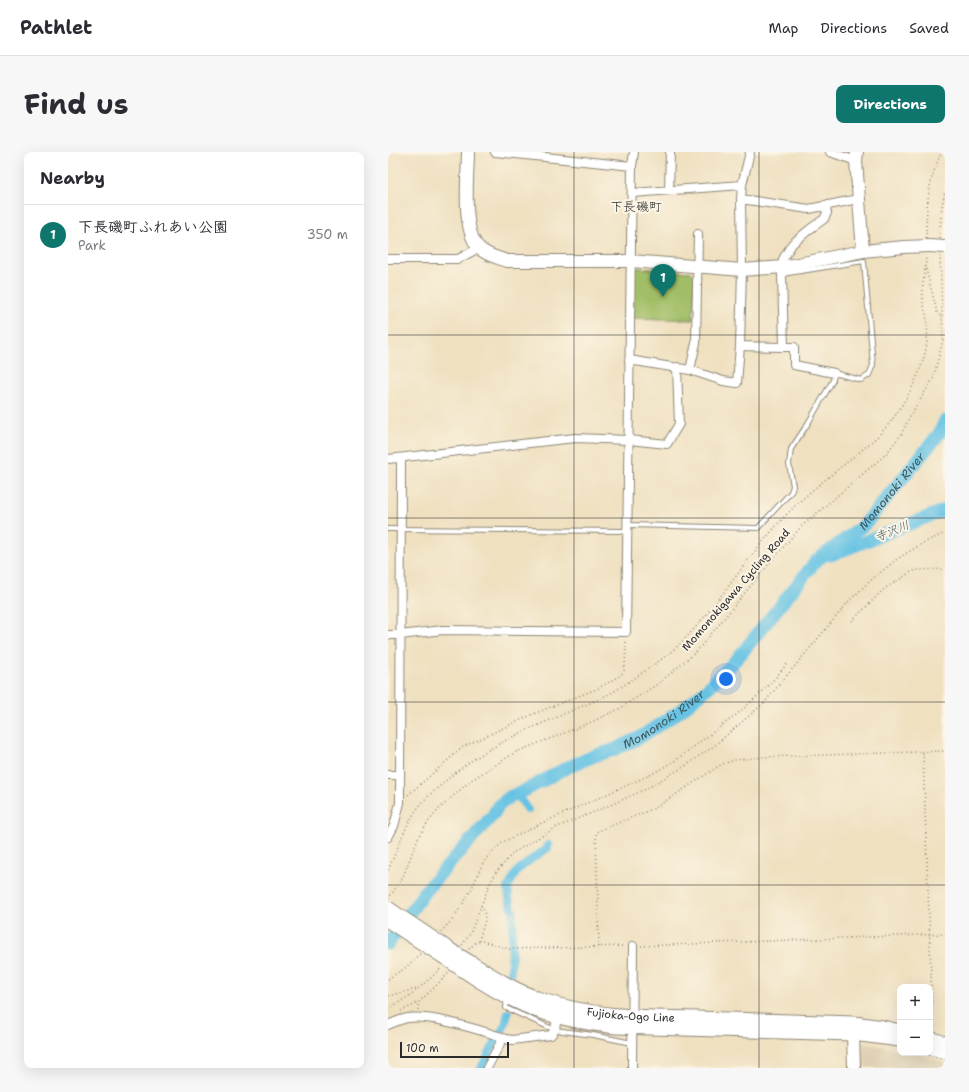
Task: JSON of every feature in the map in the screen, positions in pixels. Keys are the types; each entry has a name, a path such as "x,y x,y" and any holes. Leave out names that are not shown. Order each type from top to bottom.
{"main road":[{"name":"Fujioka-Ogo Line","path":"388,908 484,983 508,997 538,1011 557,1016 594,1024 632,1022 854,1023 897,1030"},
{"name":"Fujioka-Ogo Line","path":"388,921 453,958 506,984 539,999 580,1011 632,1022 853,1034 897,1040"},
{"path":"935,1042 945,1052"}],"street":[{"path":"468,152 468,217 472,236 479,248 497,258 507,261 631,261 742,270 782,270 863,251 904,247 936,247"},
{"path":"495,152 632,166"},
{"path":"388,635 443,630 626,632 632,166 634,152"},
{"path":"669,190 670,152"},
{"path":"629,360 677,367 723,381 737,383 740,346 742,270 741,198 742,185 750,152"},
{"path":"830,152 856,157 863,251"},
{"path":"632,193 742,185"},
{"path":"741,198 809,209 858,199"},
{"path":"784,347 783,259 792,244 824,219 827,213 825,205"},
{"path":"690,370 696,343 698,234"},
{"path":"388,259 458,259 479,248"},
{"path":"740,346 794,347 794,365 834,373"},
{"path":"388,459 576,438 629,440 666,444 679,424 677,367"},
{"path":"388,837 394,826 400,803 401,458"},
{"path":"388,775 400,775"},
{"path":"632,946 632,1068"},
{"path":"388,1025 401,1020 418,1018 453,1024 512,1040 551,1035 555,1030 557,1016"},
{"path":"853,1034 854,1068"},
{"path":"487,1068 503,1038"}],"lane":[{"path":"388,529 758,528 791,492 793,486 789,464 791,449 833,380 834,373 861,380 869,375 873,365 864,261 782,270"},
{"path":"508,997 506,1008 555,1030 593,1035 632,1043"}],"path":[{"path":"388,870 404,833 419,807 446,780 467,763 484,752 523,732 617,689 665,656 683,641 709,612 737,575 788,514 810,492 868,444 893,418 915,381 922,365 926,350 928,324 923,301 923,277 936,247 928,198 932,178 942,152"},
{"name":"Momonokigawa Cycling Road","path":"388,899 402,879 418,838 428,822 439,809 470,781 516,752 587,724 619,709 659,683 697,651 802,526 885,455 901,435 910,416 933,379 943,340 936,247 945,191"},
{"path":"926,269 938,312 942,318"},
{"path":"401,1010 418,1003 438,984 453,958 470,934 480,906 496,872 514,852 557,827 644,790 685,766 723,739 764,703 850,600 871,580 897,559 925,542 945,533"},
{"path":"852,621 884,589 911,572 917,570 945,569"},
{"path":"400,803 463,746 531,715 598,688 621,675 625,670 626,632"},
{"path":"437,936 452,920 464,902 483,863 490,854 504,842 542,823 650,776 676,760 740,712 769,685 788,663"},
{"path":"598,947 596,832 655,808 722,764 735,760 763,757 923,753 945,751"},
{"path":"923,753 935,1042"},
{"path":"479,941 486,916 485,910 480,906"},
{"path":"388,1008 418,989 453,958 479,941 509,949 516,949 945,934"},
{"path":"388,979 405,968 424,951"},
{"path":"388,996 418,989"},
{"path":"418,1003 418,1018"}],"shaded area":[{"path":"861,1043 897,1049 897,1056 923,1056 945,1063 945,1068 861,1068"}],"green space":[{"path":"638,268 691,272 695,276 693,320 632,318 634,271"}],"waterway":[{"name":"Momonoki River","path":"388,944 425,891 493,815 498,806 511,796 524,791 566,768 613,750 639,738 680,711 707,689 737,659 816,561 865,524 939,434 945,421"},
{"name":"寺沢川","path":"831,555 945,510"},
{"path":"517,795 528,810"},
{"path":"511,972 513,911 509,899 508,887 518,870 548,848 548,845"},
{"path":"481,1068 505,1025 508,1013"}],"place":[{"name":"下長磯町ふれあい公園","path":"663,297"}],"district":[{"name":"下長磯町","path":"636,206"}]}
